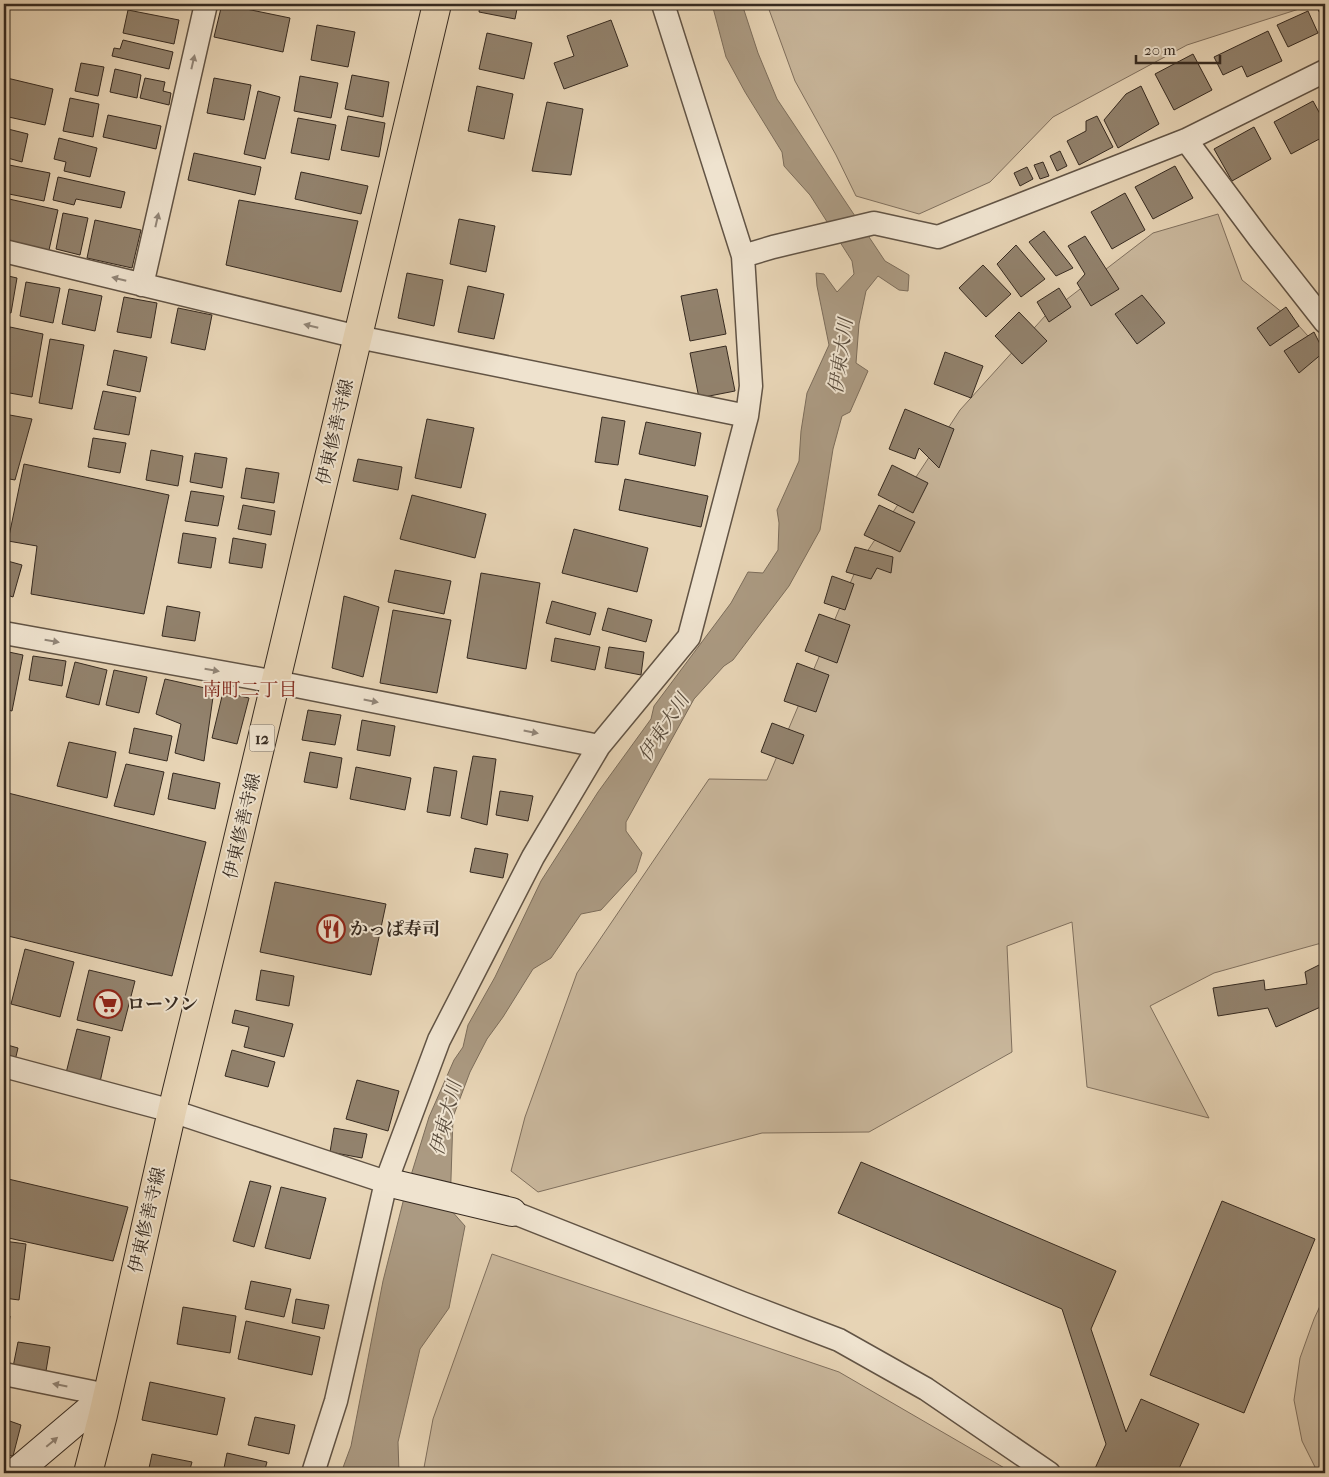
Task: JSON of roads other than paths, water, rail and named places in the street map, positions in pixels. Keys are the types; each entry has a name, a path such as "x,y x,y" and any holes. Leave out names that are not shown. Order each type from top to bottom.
{"main road":[{"name":"伊東修善寺線","path":"88,1473 172,1111 437,4"}],"street":[{"path":"142,285 206,4"},
{"path":"313,1473 336,1401 386,1182 439,1040 533,857 598,746 689,637 747,416 751,386 743,256 663,4"},
{"path":"743,256 874,223 938,237 1186,140 1325,71"},
{"path":"1186,140 1325,322"},
{"path":"4,251 358,337 747,416"},
{"path":"4,633 276,682 598,746"},
{"path":"4,1066 172,1111 386,1182 512,1212 839,1340 926,1389 1049,1473"},
{"path":"4,1374 107,1395"},
{"path":"15,1473 107,1395"}],"water":[{"name":"伊東大川","path":"712,4 742,4 758,53 777,99 885,261 909,275 908,291 899,290 878,276 866,291 859,324 856,363 868,371 850,412 842,416 833,449 820,530 789,586 733,660 724,666 694,699 626,822 626,831 642,853 636,872 601,910 581,914 551,958 533,969 487,1039 470,1072 453,1117 450,1209 465,1226 449,1308 420,1349 398,1442 399,1473 341,1473 351,1446 383,1281 404,1198 429,1117 454,1060 463,1047 468,1025 495,977 541,881 598,792 651,719 654,706 731,603 748,572 763,573 778,550 779,523 777,510 799,461 801,431 807,393 829,345 816,273 824,274 837,292 854,274 852,261 810,195 784,166 782,152 726,57"}],"place":[{"name":"かっぱ寿司","path":"331,929"},
{"name":"ローソン","path":"108,1004"}],"district":[{"name":"南町二丁目","path":"250,689"}]}
